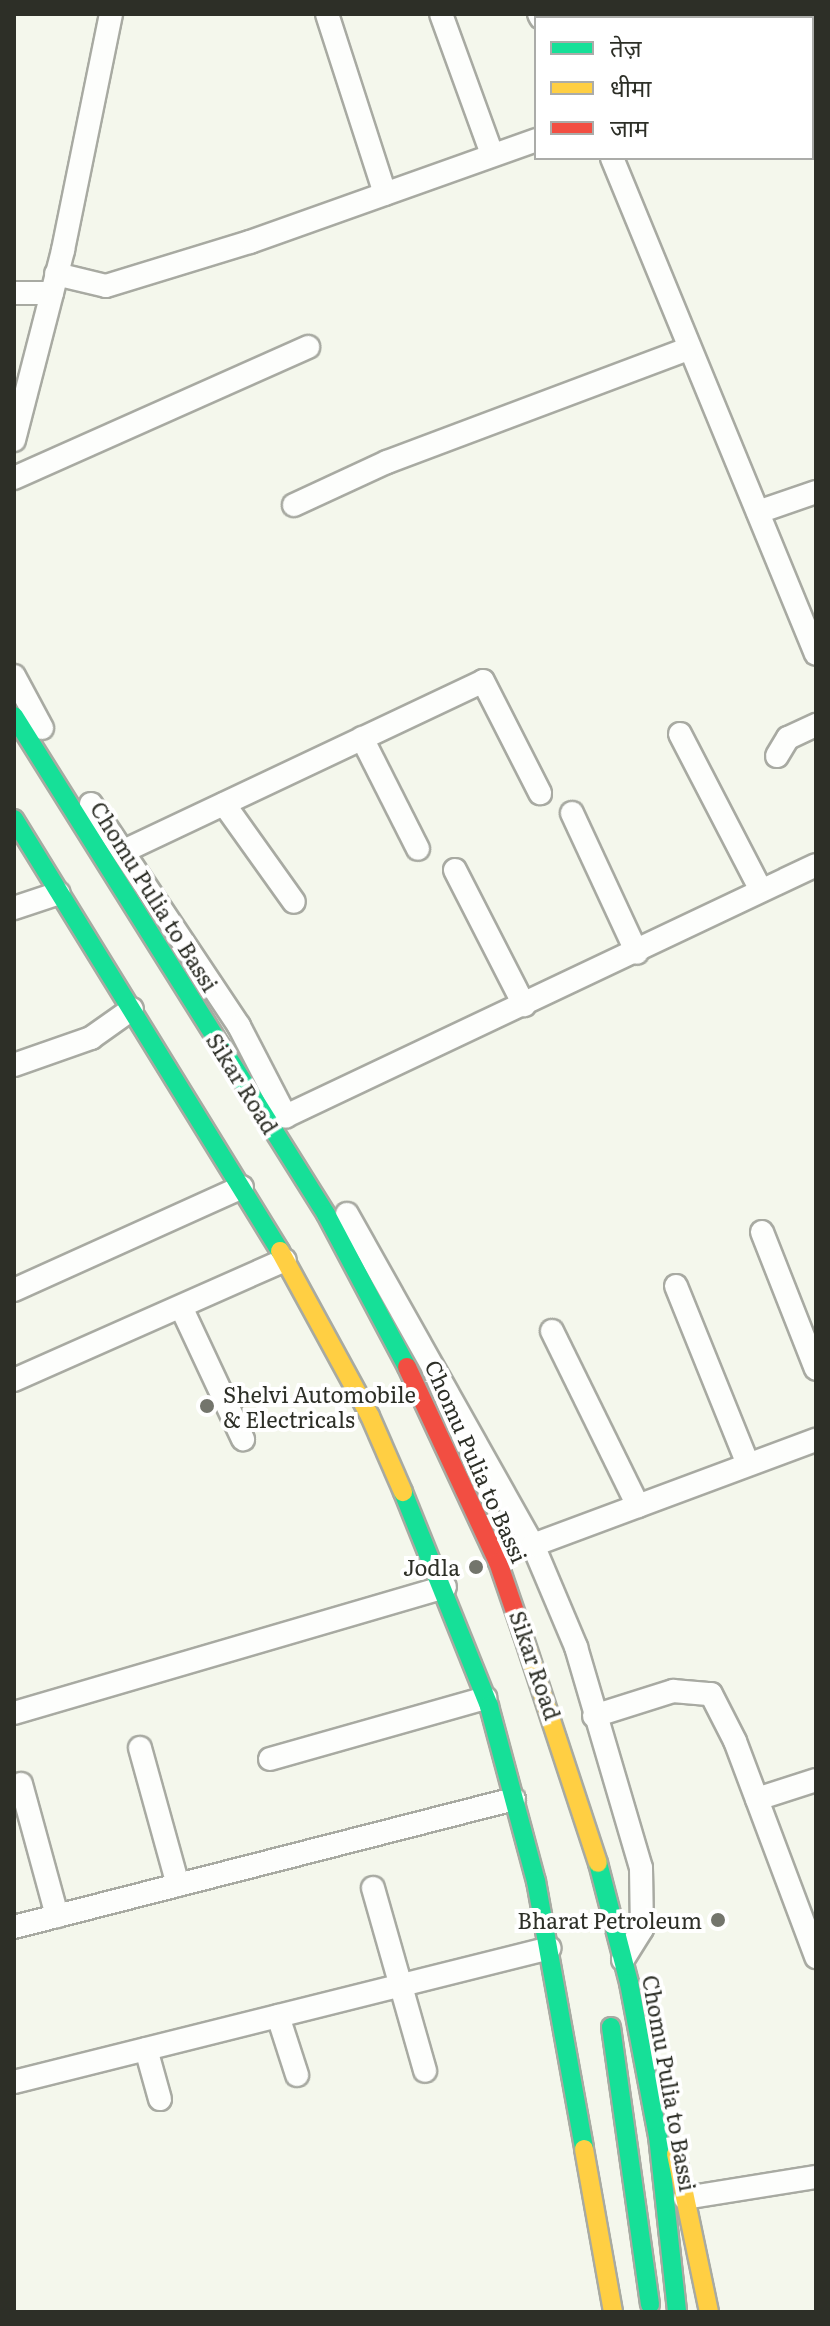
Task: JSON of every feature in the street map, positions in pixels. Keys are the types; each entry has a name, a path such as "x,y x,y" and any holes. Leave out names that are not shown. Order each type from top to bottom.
{"main road":[{"name":"Chomu Pulia to Bassi","path":"14,716 326,1214 434,1417 498,1562 586,1814 623,1960 660,2149 677,2312"},
{"path":"14,819 285,1260 370,1416 445,1587 486,1698 550,1948 613,2312"},
{"path":"390,1380 467,1543"},
{"name":"Sikar Road","path":"507,1653 536,1741"},
{"path":"608,2007 652,2312"},
{"path":"639,2039 655,2050 709,2312"}],"street":[{"path":"14,440 54,283 111,14"},
{"path":"327,14 385,194"},
{"path":"441,14 492,154"},
{"path":"14,293 54,283 106,286 385,194 534,141"},
{"path":"613,160 816,654"},
{"path":"14,478 308,347"},
{"path":"294,505 387,462 688,349"},
{"path":"758,512 816,492"},
{"path":"14,676 62,764 124,851 239,1026 286,1116 391,1286 533,1545 576,1647 641,1868 642,1929 623,1960"},
{"path":"124,851 483,681 540,793"},
{"path":"777,756 788,738 816,725"},
{"path":"680,734 761,890"},
{"path":"362,738 418,849"},
{"path":"224,804 294,902"},
{"path":"572,813 637,953"},
{"path":"286,1116 637,953 816,865"},
{"path":"455,870 524,1005"},
{"path":"14,908 59,893"},
{"path":"14,1065 91,1038 132,1009"},
{"path":"14,1290 242,1187"},
{"path":"762,1232 816,1369"},
{"path":"14,1380 182,1309 285,1260"},
{"path":"676,1286 748,1464"},
{"path":"182,1309 243,1439"},
{"path":"552,1331 638,1506"},
{"path":"533,1545 816,1440"},
{"path":"14,1713 445,1587"},
{"path":"594,1716 673,1691 711,1694 757,1799 816,1957"},
{"path":"270,1759 486,1698"},
{"path":"140,1748 178,1885"},
{"path":"757,1799 816,1780"},
{"path":"21,1784 57,1916"},
{"path":"14,1927 514,1799"},
{"path":"373,1888 425,2071"},
{"path":"14,2082 550,1948"},
{"path":"278,2016 297,2075"},
{"path":"146,2049 160,2099"},
{"path":"685,2198 816,2177"}],"traffic: fast":[{"path":"14,716 326,1214 407,1367"},
{"path":"14,819 280,1251"},
{"path":"403,1492 489,1706 536,1881 584,2149"},
{"path":"598,1863 629,1983 658,2136 677,2312"},
{"path":"611,2027 650,2304"}],"traffic: slow":[{"path":"280,1251 370,1416 403,1492"},
{"path":"522,1632 598,1863"},
{"path":"584,2149 613,2312"},
{"path":"676,2154 709,2312"}],"traffic: jam":[{"path":"407,1367 498,1562 522,1632"}],"place":[{"name":"Shelvi Automobile & Electricals","path":"207,1406"},
{"name":"Jodla","path":"476,1567"},
{"name":"Bharat Petroleum","path":"718,1920"}]}
